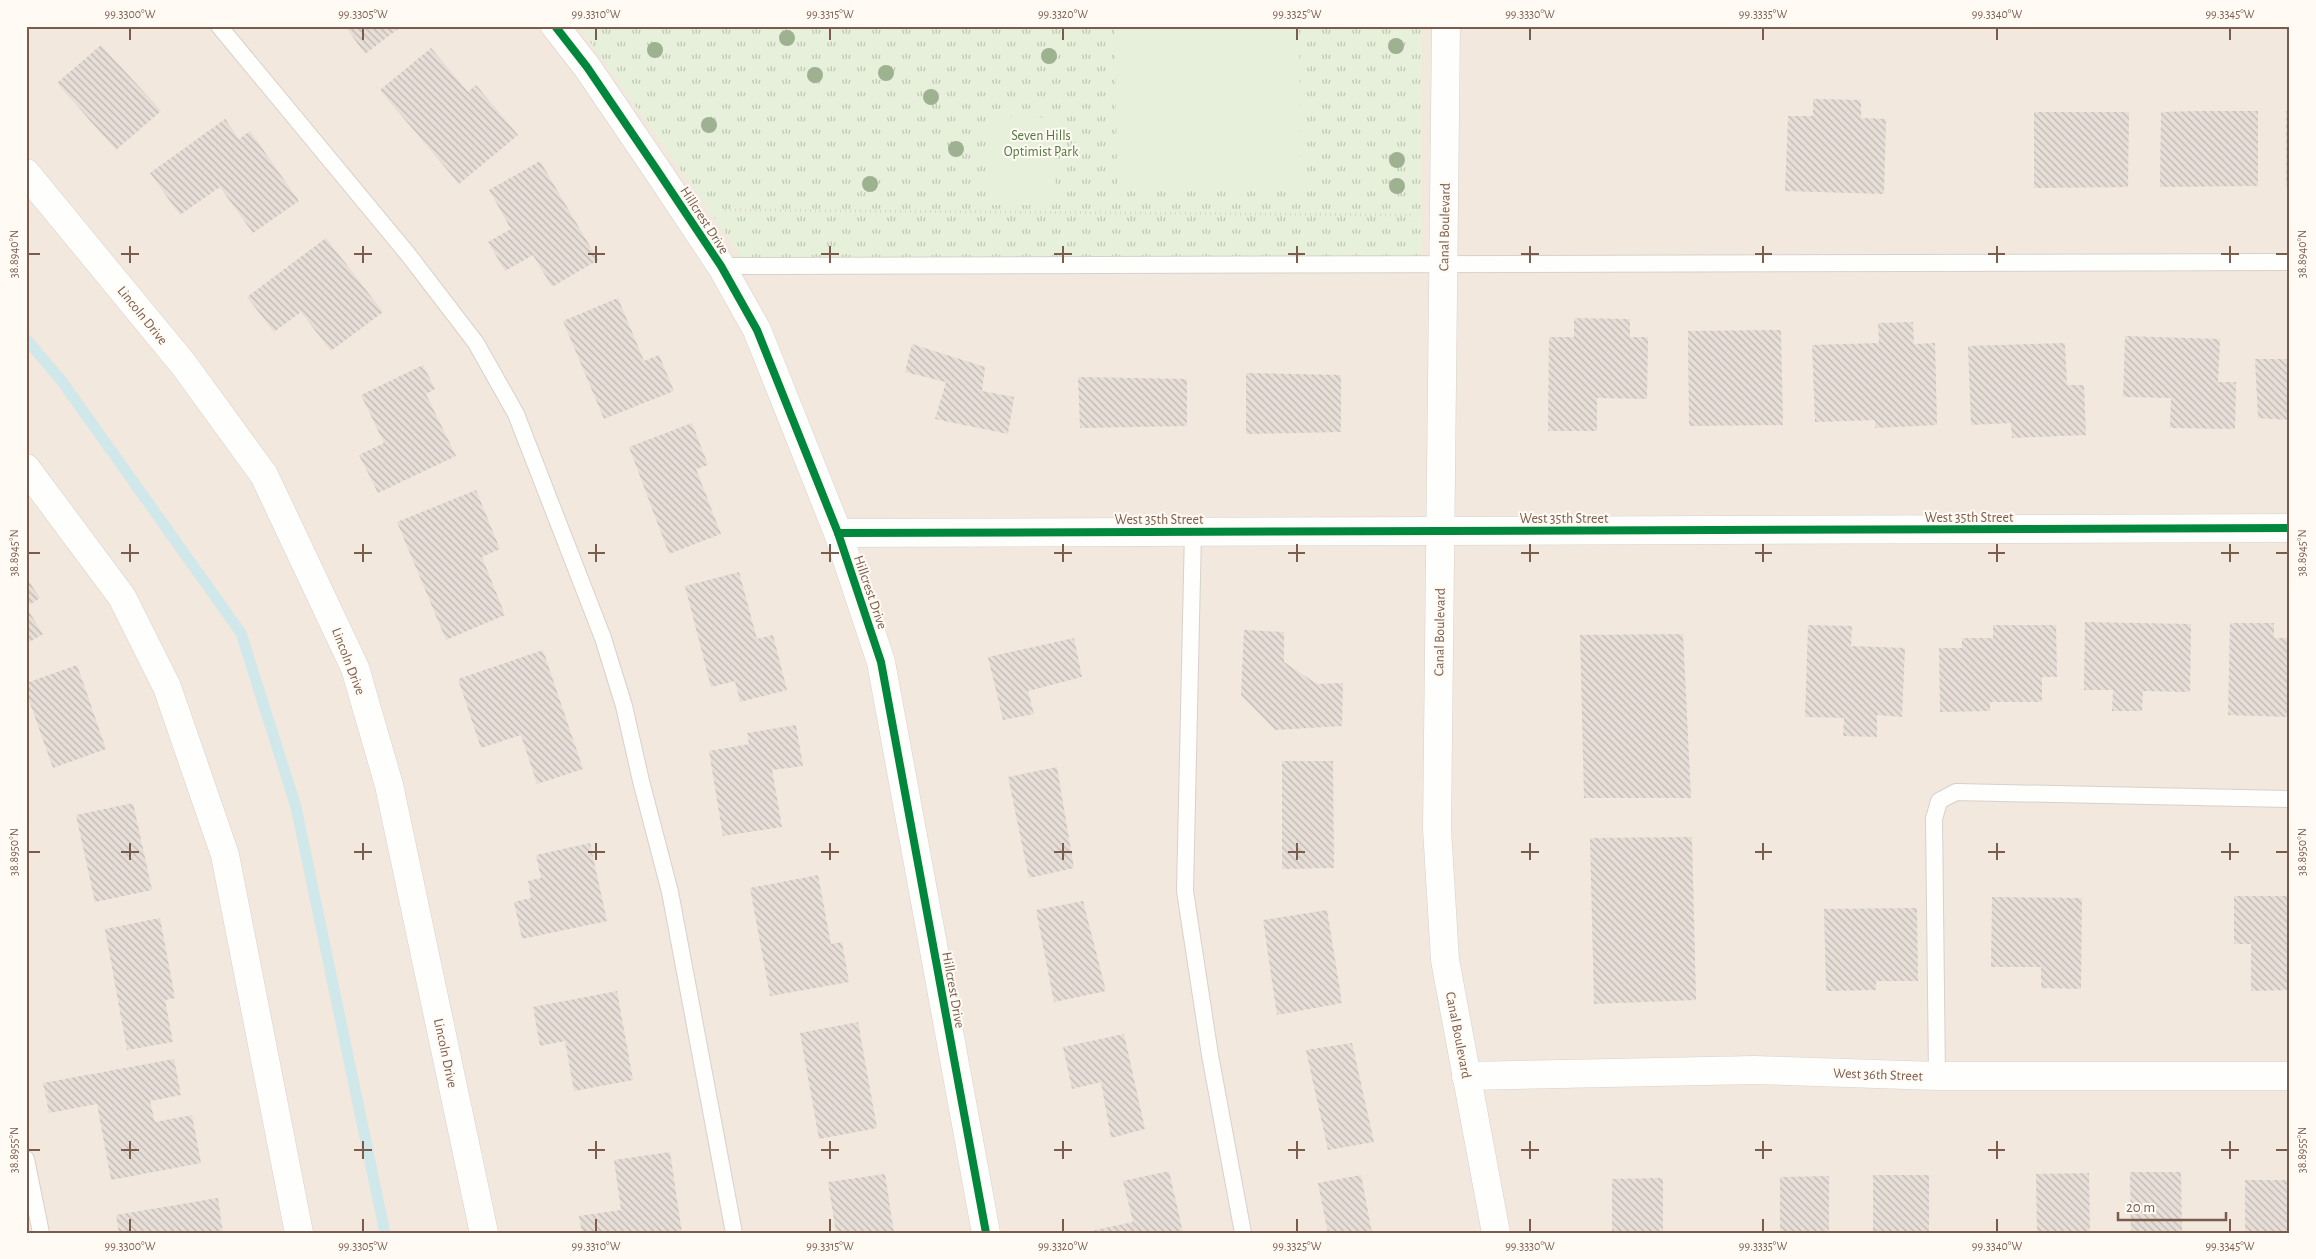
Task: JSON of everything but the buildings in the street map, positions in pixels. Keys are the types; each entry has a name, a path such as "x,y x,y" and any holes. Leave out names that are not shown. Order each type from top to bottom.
{"street":[{"name":"Hillcrest Drive","path":"555,26 587,67 721,266 757,330 838,533 881,662 986,1233"},
{"name":"Canal Boulevard","path":"1446,26 1437,829 1444,960 1496,1233"},
{"name":"Lincoln Drive","path":"26,173 184,366 264,475 355,668 389,785 484,1233"},
{"path":"26,468 122,597 167,687 225,855 298,1233"},
{"name":"West 35th Street","path":"838,533 2290,528"},
{"name":"West 36th Street","path":"1466,1076 1754,1070 1937,1076 2290,1076"}],"lane":[{"path":"219,26 407,253 476,343 516,414 603,638 624,706 641,781 670,892 734,1233"},
{"path":"721,266 2290,262"},
{"path":"1193,531 1185,891 1210,1055 1243,1233"},
{"path":"1937,1076 1934,819 1939,802 1956,792 2290,799"},
{"path":"26,1159 41,1233"}],"path":[{"path":"725,210 1444,214"}],"shaded area":[{"path":"26,26 2290,26 2290,1233 26,1233"}],"green space":[{"name":"Seven Hills Optimist Park","path":"579,26 1421,26 1421,260 744,260"},
{"path":"1115,26 1299,26 1301,185 1117,187"},
{"path":"988,116 1054,118 1056,205 987,205"}],"waterway":[{"path":"26,339 61,380 241,633 296,807 385,1233"}],"cycle path":[{"path":"555,26 587,67 721,266 757,330 838,533 881,662 986,1233"},
{"path":"838,533 2290,528"}]}
